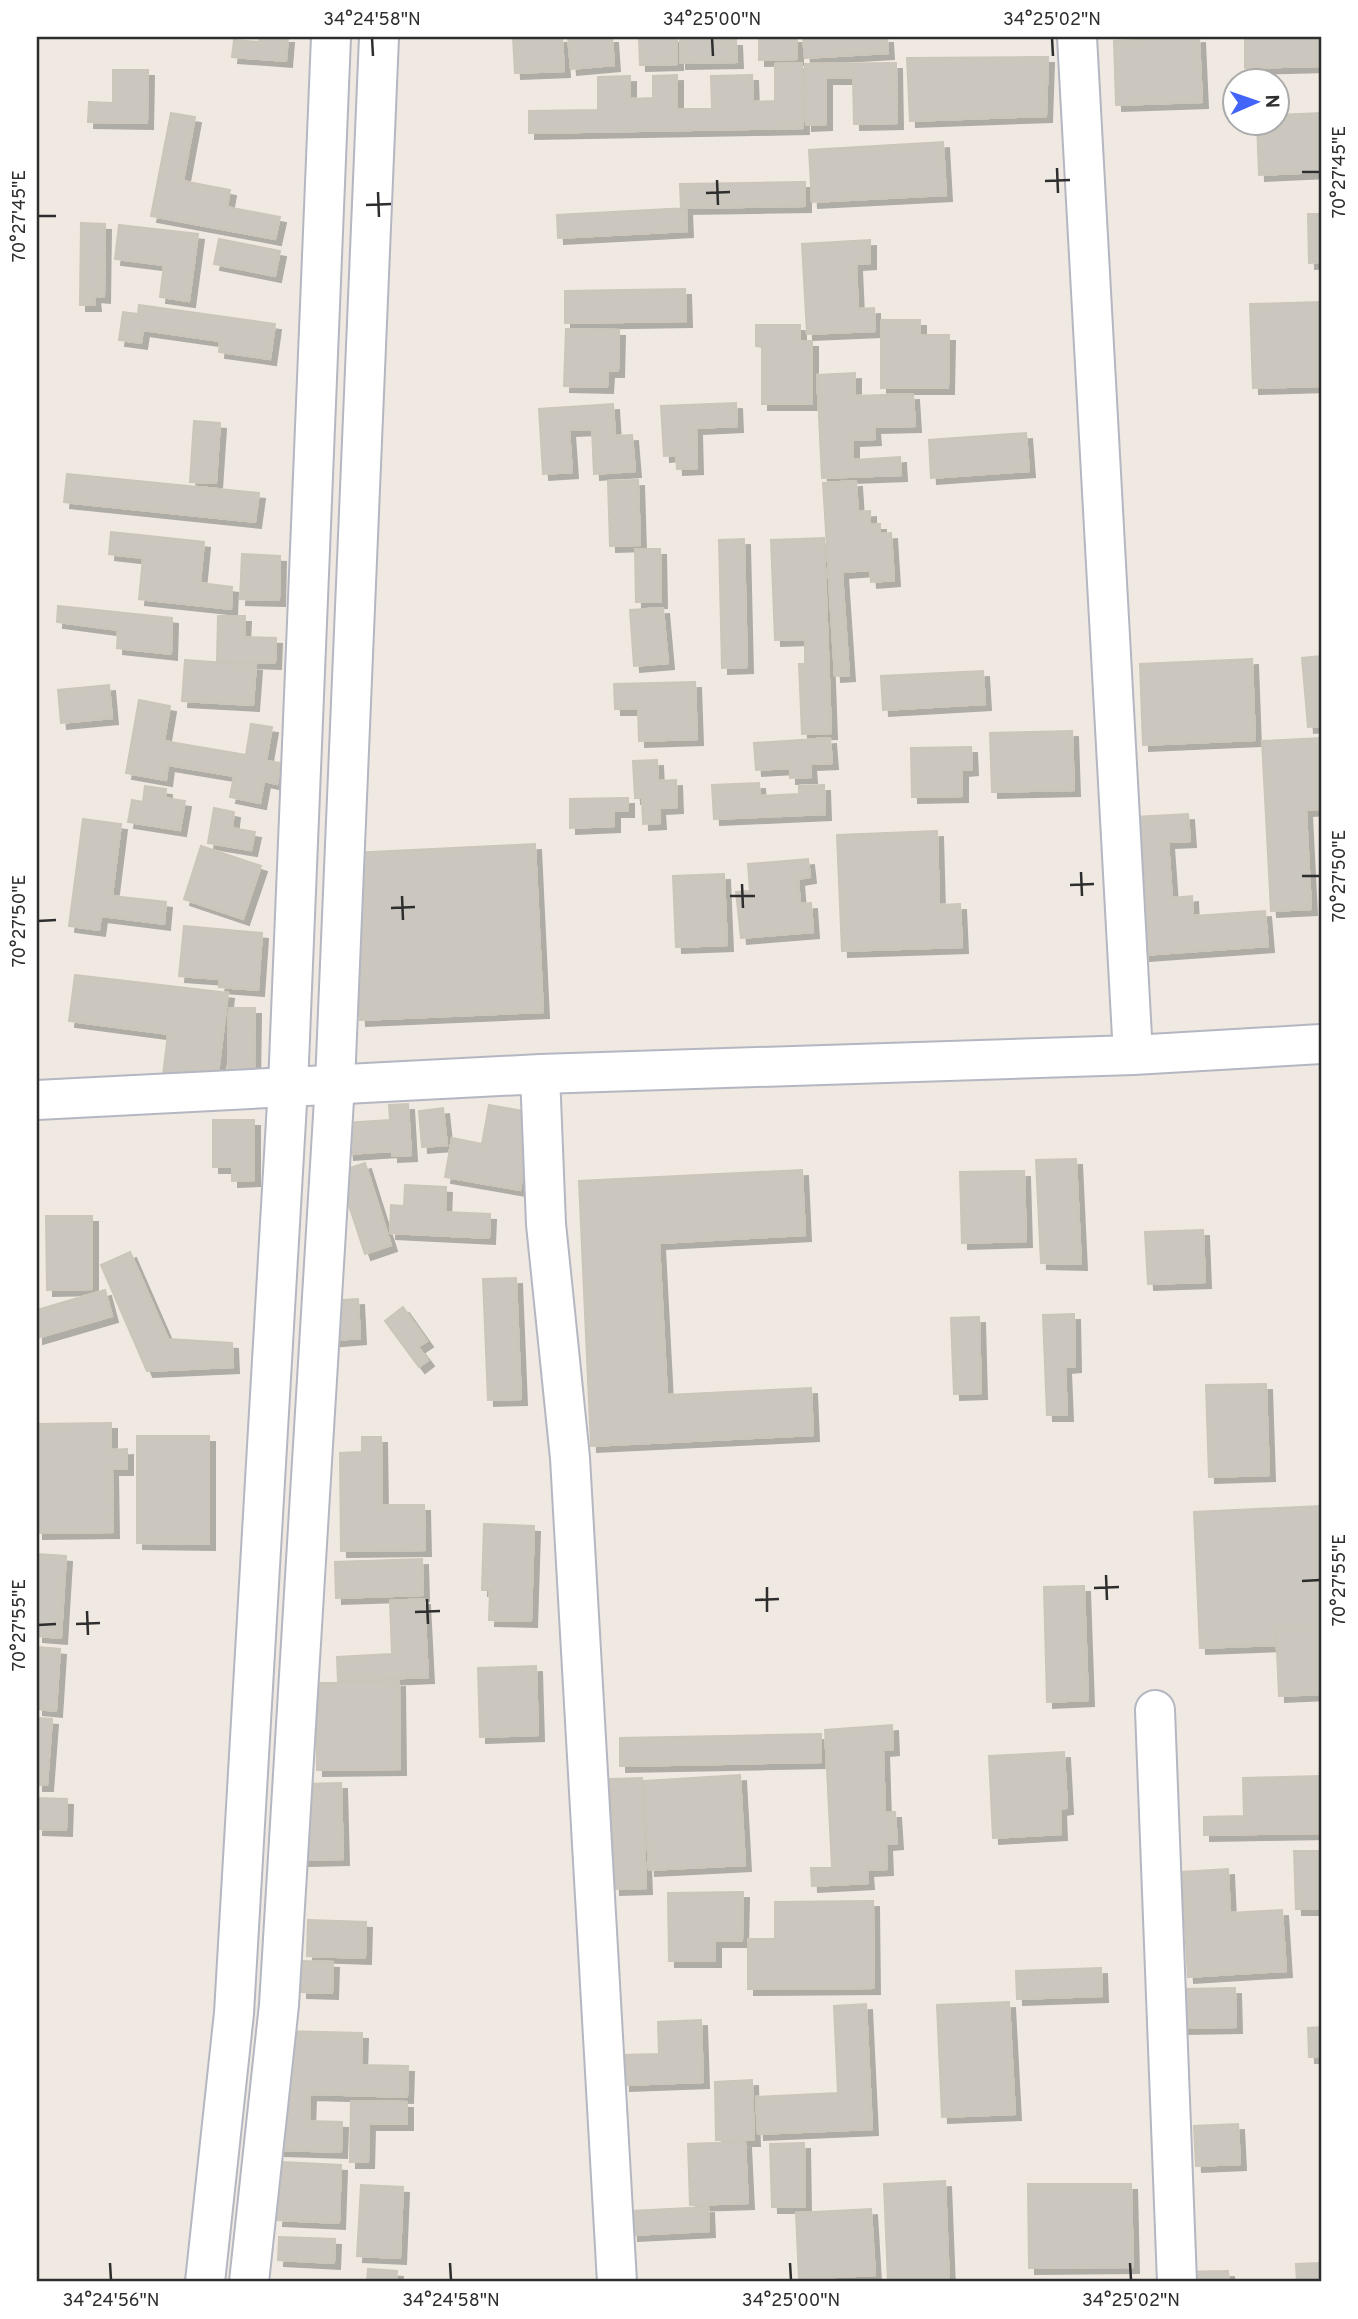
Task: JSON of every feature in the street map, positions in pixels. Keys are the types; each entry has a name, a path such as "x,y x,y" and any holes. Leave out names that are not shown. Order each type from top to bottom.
{"street":[{"path":"205,2282 234,2013 288,1086 331,37"},
{"path":"249,2282 279,2005 335,1083 379,37"},
{"path":"1077,37 1133,1055"},
{"path":"37,1100 540,1074 1133,1055 1321,1044"},
{"path":"540,1074 546,1224 570,1458 617,2282"},
{"path":"1155,1710 1177,2282"}],"building":[{"path":"260,37 288,37 286,61 232,57 234,40 259,42"},
{"path":"513,37 562,37 564,71 515,73"},
{"path":"568,37 612,37 614,65 571,69"},
{"path":"639,37 677,37 677,64 640,65"},
{"path":"680,37 726,37 726,40 736,40 737,62 680,63"},
{"path":"759,37 797,37 797,59 759,60"},
{"path":"803,37 887,37 888,53 805,58"},
{"path":"1199,37 1202,102 1116,105 1114,41"},
{"path":"1245,37 1321,37 1321,66 1245,66"},
{"path":"1048,57 1046,116 910,121 907,58"},
{"path":"802,63 803,128 529,133 529,111 598,110 598,77 630,76 630,99 653,98 653,76 677,75 677,109 712,109 711,76 752,75 753,102 775,101 775,64"},
{"path":"896,63 897,123 854,124 853,78 826,78 826,124 806,125 805,64"},
{"path":"113,70 148,70 147,123 88,122 89,102 113,103"},
{"path":"171,113 195,117 183,181 230,190 227,207 280,217 275,239 151,216"},
{"path":"1321,113 1321,172 1259,175 1258,136 1292,136 1292,114"},
{"path":"943,142 946,195 812,202 809,150"},
{"path":"805,182 805,206 681,208 680,184"},
{"path":"686,208 687,231 558,238 557,215"},
{"path":"1308,214 1321,214 1321,262 1309,263"},
{"path":"81,223 105,224 104,297 94,296 95,305 80,305"},
{"path":"119,225 198,234 189,301 160,297 164,265 115,259"},
{"path":"219,239 280,251 275,276 214,264"},
{"path":"870,240 870,263 856,264 858,309 874,308 875,331 807,334 802,244"},
{"path":"685,289 686,321 565,323 565,291"},
{"path":"1321,302 1321,386 1253,388 1250,304"},
{"path":"139,305 275,324 270,359 219,352 220,341 143,330 141,343 119,340 123,312 138,314"},
{"path":"881,320 920,320 920,335 949,335 948,388 881,388"},
{"path":"756,325 800,325 800,341 812,341 812,404 762,404 762,347 756,346"},
{"path":"566,329 619,330 618,371 608,371 607,387 564,386"},
{"path":"855,373 855,396 913,394 915,426 874,427 875,439 853,440 853,460 900,457 901,475 822,478 817,375"},
{"path":"736,403 737,426 696,428 697,468 677,469 676,455 664,456 661,406"},
{"path":"613,404 615,436 632,435 635,471 594,474 592,429 569,430 572,472 543,474 539,409"},
{"path":"194,421 220,423 216,483 190,482"},
{"path":"1026,433 1029,471 931,478 929,440"},
{"path":"67,474 259,493 255,522 64,502"},
{"path":"638,480 640,545 610,546 608,481"},
{"path":"856,481 858,512 870,511 870,524 880,524 880,534 891,533 894,580 871,582 870,570 842,572 849,675 835,676 823,483"},
{"path":"111,532 204,542 200,583 232,587 231,609 139,599 143,558 109,554"},
{"path":"824,538 831,733 802,734 799,664 805,664 805,639 775,640 771,540"},
{"path":"744,539 747,667 722,668 719,540"},
{"path":"635,549 660,549 661,602 636,602"},
{"path":"242,554 280,556 279,600 240,599"},
{"path":"58,606 172,618 171,654 117,648 118,630 57,622"},
{"path":"663,608 668,663 634,666 630,610"},
{"path":"218,616 245,616 244,637 276,638 275,663 217,661"},
{"path":"1321,656 1321,726 1308,727 1302,658"},
{"path":"1252,659 1255,740 1143,745 1140,664"},
{"path":"185,660 256,665 253,705 182,701"},
{"path":"983,671 985,704 883,710 881,676"},
{"path":"695,682 697,739 639,741 638,709 615,709 614,684"},
{"path":"109,685 112,718 61,723 58,690"},
{"path":"139,700 170,706 164,741 246,755 251,724 272,727 266,761 281,763 277,784 264,781 260,803 230,797 234,776 168,765 166,780 126,773"},
{"path":"1072,731 1074,790 992,792 990,733"},
{"path":"830,738 832,763 810,764 811,777 790,778 790,768 756,770 754,743"},
{"path":"1321,738 1321,809 1306,810 1311,909 1271,911 1262,741"},
{"path":"971,747 972,769 962,770 962,796 912,797 911,748"},
{"path":"657,760 658,781 676,780 677,807 659,808 660,823 643,824 642,798 635,798 633,761"},
{"path":"759,783 760,796 799,794 799,786 824,785 825,814 714,819 712,785"},
{"path":"145,786 166,789 165,798 185,801 180,830 128,822 132,800 143,802"},
{"path":"628,798 628,811 614,811 614,826 570,828 570,799"},
{"path":"214,808 234,812 232,828 255,832 251,850 208,843"},
{"path":"1188,814 1190,841 1168,842 1172,898 1192,896 1193,916 1265,911 1268,946 1144,955 1135,817"},
{"path":"83,819 121,824 112,896 166,902 164,924 101,916 99,930 69,926"},
{"path":"937,831 939,905 960,904 962,947 842,951 837,835"},
{"path":"535,844 543,1012 360,1020 351,853"},
{"path":"201,846 261,866 243,919 184,899"},
{"path":"808,859 810,877 798,879 800,904 811,903 813,932 741,938 736,892 750,891 748,864"},
{"path":"724,874 727,945 676,947 673,876"},
{"path":"184,926 262,933 258,990 219,987 220,979 179,976"},
{"path":"75,975 228,993 217,1082 163,1075 168,1034 69,1021"},
{"path":"229,1008 255,1008 254,1078 228,1078"},
{"path":"408,1104 411,1155 392,1156 392,1151 348,1154 345,1123 390,1120 389,1105"},
{"path":"489,1105 534,1113 520,1190 445,1177 452,1138 482,1144"},
{"path":"443,1108 447,1145 422,1147 419,1111"},
{"path":"213,1120 254,1120 254,1180 232,1181 232,1167 213,1167"},
{"path":"1076,1159 1081,1264 1041,1263 1036,1160"},
{"path":"365,1163 391,1245 365,1254 338,1172"},
{"path":"802,1170 805,1235 659,1243 667,1395 811,1388 813,1435 591,1446 579,1181"},
{"path":"1024,1171 1026,1241 962,1243 960,1172"},
{"path":"405,1185 446,1187 445,1212 490,1214 489,1238 390,1233 391,1205 404,1206"},
{"path":"46,1216 92,1216 92,1289 47,1290"},
{"path":"1203,1230 1205,1282 1148,1284 1145,1232"},
{"path":"130,1252 168,1339 232,1343 233,1367 147,1371 101,1265"},
{"path":"516,1278 521,1399 488,1400 483,1279"},
{"path":"105,1290 112,1316 37,1338 37,1310"},
{"path":"358,1299 360,1338 326,1341 324,1301"},
{"path":"403,1307 427,1341 418,1347 428,1360 419,1367 385,1321"},
{"path":"1074,1314 1075,1366 1065,1367 1067,1415 1047,1415 1043,1315"},
{"path":"979,1317 981,1393 954,1394 951,1318"},
{"path":"1266,1384 1269,1475 1209,1477 1206,1385"},
{"path":"111,1423 111,1450 127,1449 127,1469 112,1469 113,1532 37,1533 37,1424"},
{"path":"137,1436 209,1436 209,1544 137,1543"},
{"path":"362,1437 381,1437 382,1505 424,1505 425,1550 341,1551 340,1453 362,1452"},
{"path":"1321,1506 1321,1626 1276,1628 1277,1645 1200,1648 1194,1512"},
{"path":"484,1524 534,1526 531,1621 489,1620 490,1590 482,1590"},
{"path":"37,1554 66,1556 61,1638 37,1636"},
{"path":"422,1559 423,1595 336,1598 335,1562"},
{"path":"1084,1586 1088,1700 1047,1702 1044,1587"},
{"path":"424,1599 428,1677 338,1681 337,1657 392,1654 390,1601"},
{"path":"1321,1626 1321,1694 1279,1696 1276,1628"},
{"path":"37,1647 60,1649 56,1711 37,1709"},
{"path":"536,1666 538,1735 480,1737 478,1668"},
{"path":"399,1681 400,1769 317,1770 316,1683"},
{"path":"37,1718 52,1719 47,1785 37,1785"},
{"path":"892,1725 893,1749 883,1750 885,1812 895,1812 897,1843 886,1844 887,1869 867,1870 868,1883 812,1886 811,1868 832,1868 825,1730"},
{"path":"821,1734 821,1762 620,1766 620,1738"},
{"path":"1064,1752 1067,1808 1060,1809 1061,1834 993,1838 989,1756"},
{"path":"740,1775 745,1865 649,1870 644,1781"},
{"path":"1321,1776 1321,1833 1204,1835 1204,1817 1244,1816 1243,1778"},
{"path":"642,1778 646,1888 614,1889 610,1779"},
{"path":"341,1783 343,1859 303,1860 301,1784"},
{"path":"37,1798 67,1799 66,1830 37,1829"},
{"path":"1294,1851 1321,1851 1321,1909 1296,1909"},
{"path":"1228,1869 1230,1913 1282,1910 1286,1971 1188,1977 1182,1872"},
{"path":"743,1892 742,1941 715,1941 715,1961 669,1961 668,1893"},
{"path":"873,1901 874,1988 748,1989 748,1939 775,1939 775,1902"},
{"path":"308,1920 366,1922 365,1958 307,1956"},
{"path":"301,1961 333,1962 332,1993 301,1992"},
{"path":"1101,1968 1102,1996 1017,1999 1016,1971"},
{"path":"1235,1988 1236,2027 1180,2028 1180,1989"},
{"path":"1009,2002 1015,2114 942,2117 937,2005"},
{"path":"866,2004 872,2129 758,2134 756,2097 838,2093 834,2006"},
{"path":"701,2020 703,2082 624,2085 623,2055 659,2054 658,2022"},
{"path":"1321,2027 1321,2057 1309,2057 1308,2028"},
{"path":"282,2031 362,2033 361,2065 408,2066 407,2097 310,2094 309,2121 342,2122 341,2152 279,2150"},
{"path":"752,2080 754,2140 716,2140 715,2082"},
{"path":"351,2101 407,2102 407,2124 369,2124 368,2162 350,2162"},
{"path":"1238,2124 1240,2164 1196,2166 1194,2126"},
{"path":"745,2142 748,2203 690,2205 688,2144"},
{"path":"804,2143 805,2207 772,2207 770,2144"},
{"path":"281,2162 341,2165 339,2223 277,2220"},
{"path":"945,2181 949,2282 888,2282 884,2184"},
{"path":"1028,2184 1131,2184 1133,2267 1029,2268"},
{"path":"361,2185 403,2187 400,2258 357,2256"},
{"path":"708,2207 709,2231 632,2235 631,2211"},
{"path":"871,2209 875,2275 799,2279 796,2213"},
{"path":"279,2237 335,2239 334,2263 278,2260"},
{"path":"1321,2263 1321,2282 1297,2282 1296,2264"},
{"path":"368,2269 397,2271 396,2282 367,2282"},
{"path":"1228,2271 1229,2282 1178,2282 1178,2272"}]}
